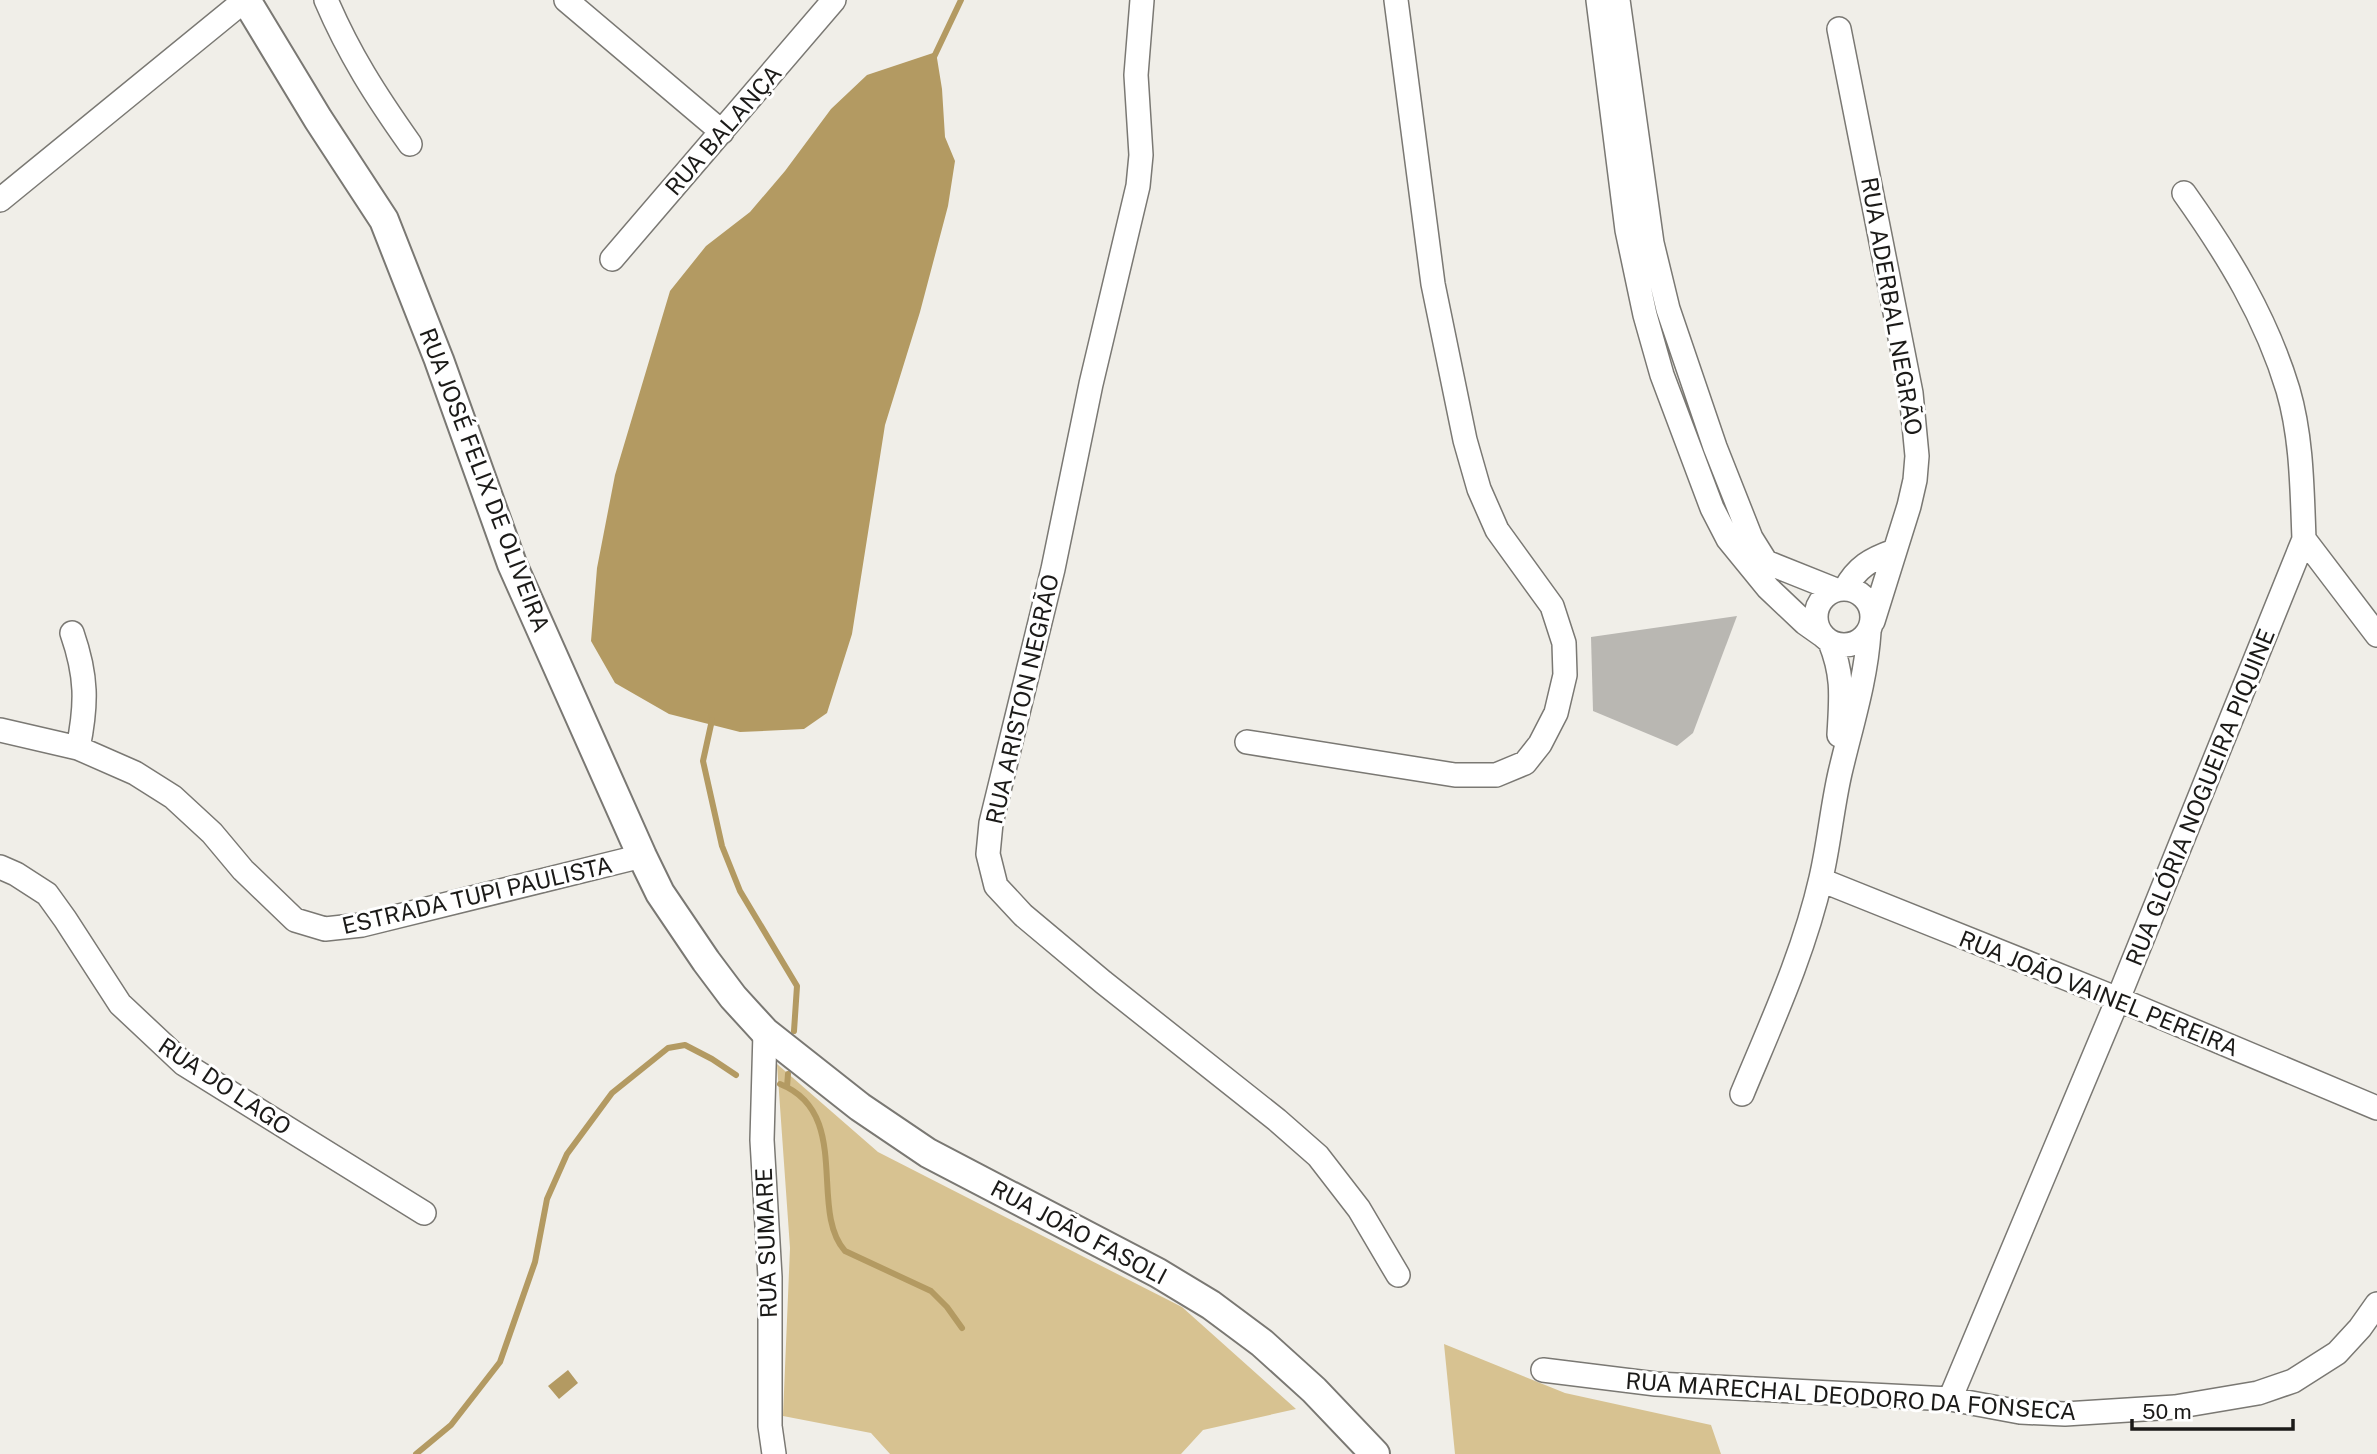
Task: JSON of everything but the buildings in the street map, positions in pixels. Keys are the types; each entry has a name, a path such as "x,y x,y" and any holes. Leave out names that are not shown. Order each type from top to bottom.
{"main road":[{"name":"RUA JOSÉ FELIX DE OLIVEIRA","path":"246,0 318,119 384,220 439,360 512,564 660,892 705,961 765,1032"},
{"name":"RUA JOÃO FASOLI","path":"765,1032 860,1107 929,1153 1158,1273 1211,1305 1262,1343 1314,1390 1375,1454"}],"street":[{"path":"0,200 246,0"},
{"path":"326,0 371,89 410,144"},
{"path":"566,0 722,132"},
{"name":"RUA BALANÇA","path":"612,259 834,0"},
{"name":"RUA ARISTON NEGRÃO","path":"1142,0 1136,75 1141,155 1138,186 1091,384 1052,569 991,823 988,854 996,886 1023,915 1318,1156 1359,1209 1398,1275"},
{"path":"1247,742 1455,775 1496,775 1525,762 1541,744 1556,713 1565,676 1564,643 1552,606 1497,530 1479,489 1465,440 1433,284 1396,0"},
{"path":"1598,0 1634,272 1662,375 1692,458 1728,540 1754,572 1797,615 1826,639 1841,646 1852,645 1861,640 1871,627 1871,606 1860,593 1840,589 1766,562 1751,538 1715,447 1668,309 1652,243 1618,0"},
{"name":"RUA ADERBAL NEGRÃO","path":"1742,1094 1793,966 1821,880 1871,627 1915,480 1916,426 1911,393 1839,29"},
{"name":"RUA GLÓRIA NOGUEIRA PIQUINE","path":"1950,1399 2118,999 2304,538 2301,463 2288,392 2248,292 2222,247 2184,193"},
{"path":"1692,458 1715,447"},
{"path":"2304,538 2377,635"},
{"path":"1840,775 1839,663 1816,618 1817,609 1827,594 1840,589 1863,565 1894,551"},
{"path":"72,633 83,671 85,691 78,748"},
{"name":"ESTRADA TUPI PAULISTA","path":"0,730 78,748 135,773 173,797 212,833 243,870 295,920 325,929 362,925 642,856"},
{"name":"RUA DO LAGO","path":"0,867 47,894 120,1004 184,1064 424,1213"},
{"name":"RUA JOÃO VAINEL PEREIRA","path":"1821,880 2118,999 2377,1108"},
{"name":"RUA SUMARE","path":"765,1032 762,1140 770,1277 770,1426 774,1454"},
{"name":"RUA MARECHAL DEODORO DA FONSECA","path":"1543,1370 1656,1384 1950,1399 2020,1412 2065,1414 2175,1407 2258,1393 2293,1381 2337,1353 2377,1304"}],"shaded area":[{"path":"936,52 945,137 955,161 948,206 920,312 885,425 852,634 827,713 804,729 740,732 669,714 615,683 591,641 597,568 615,475 670,291 706,246 750,212 785,171 831,109 867,75"},
{"path":"777,1064 878,1152 1182,1307 1296,1409 1203,1430 1181,1454 890,1454 871,1433 783,1416 790,1248"},
{"path":"1444,1344 1565,1393 1711,1425 1721,1454 1455,1454"},
{"path":"568,1370 578,1383 559,1399 548,1386"}],"waterway":[{"path":"933,59 961,0"},
{"path":"712,720 703,761 722,846 740,891 797,986 794,1031"},
{"path":"416,1454 451,1425 500,1362 535,1262 547,1199 567,1154 612,1093 668,1048 685,1045 736,1075"},
{"path":"787,1087 788,1074"},
{"path":"780,1084 802,1098 816,1117 823,1139 830,1212 835,1233 845,1251 931,1291 962,1328"}]}
